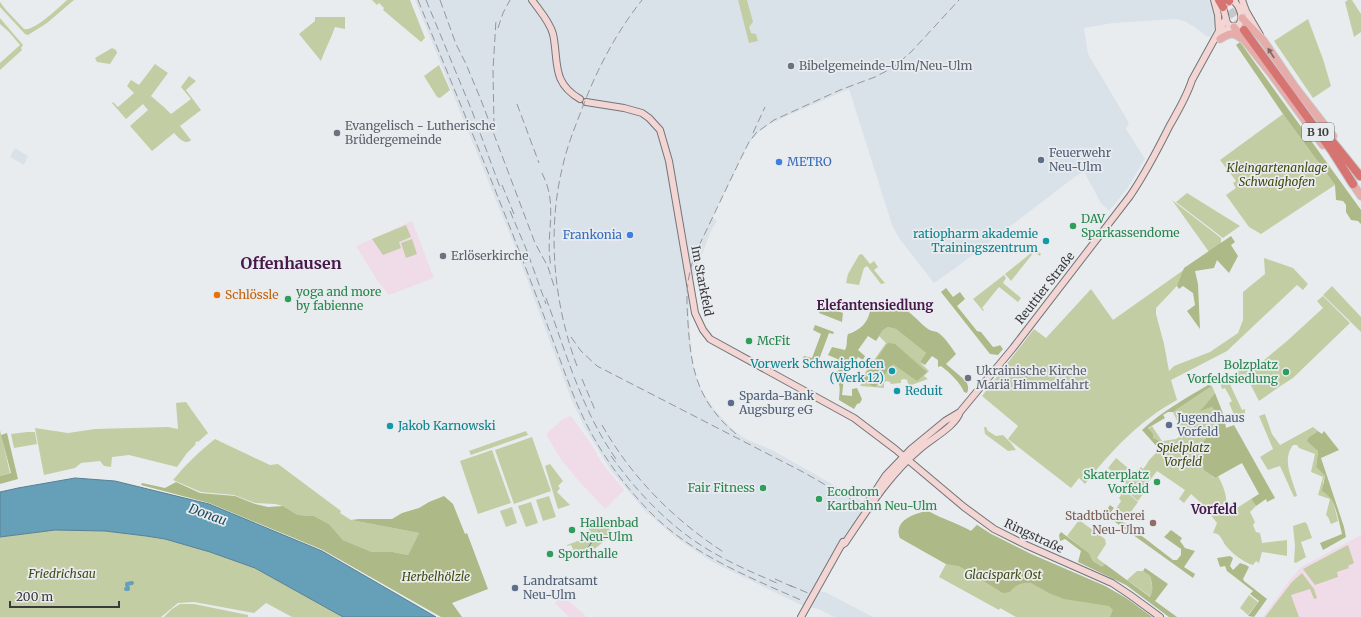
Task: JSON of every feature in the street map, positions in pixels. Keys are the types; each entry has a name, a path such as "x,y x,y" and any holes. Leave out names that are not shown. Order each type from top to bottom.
{"highway":[{"name":"B 10","path":"1244,30 1282,80 1360,176"},
{"name":"B 10","path":"1282,80 1332,151 1353,184"}],"main road":[{"name":"Im Starkfeld","path":"532,0 551,29 558,73 570,92 583,100 634,110 647,115 660,130 669,161 695,313 702,330 710,339 838,408 859,421 906,458"},
{"path":"1214,0 1218,15 1219,36 1233,34 1237,35 1246,42"},
{"path":"1232,2 1242,18 1262,40"},
{"path":"1232,2 1225,20 1246,42 1353,184"},
{"path":"1232,2 1246,12 1262,40 1295,87 1339,144 1360,176"},
{"name":"Reuttier Straße","path":"1219,36 1227,29 1239,24 1242,18"},
{"name":"Reuttier Straße","path":"800,617 842,545 846,542 906,458 955,420 1010,352 1133,191 1189,90 1195,84 1219,36 1225,20"},
{"name":"B 10","path":"1353,184 1361,196"},
{"name":"Ringstraße","path":"906,458 964,507 994,529 1026,545 1112,583 1160,617"}],"shaded area":[{"path":"415,0 1209,0 1214,10 1215,23 1210,37 1206,36 1195,27 1184,21 1176,19 1113,23 1084,28 1088,54 1129,123 1126,129 1145,159 1127,189 1109,211 1101,203 1084,172 1076,176 934,283 899,238 892,225 849,89 768,125 749,143 712,217 717,221 711,231 689,289 691,352 695,374 702,391 714,409 731,428 744,438 774,451 867,504 815,591 825,592 873,617 834,617 819,609 801,605 712,562 675,537 645,511 610,469 585,428 572,401 515,247"},
{"path":"15,148 28,156 24,165 10,157"},
{"path":"412,221 434,278 389,295 377,280 356,246"},
{"path":"571,416 592,445 601,462 624,490 605,509 560,458 546,434 563,419"},
{"path":"1361,535 1361,617 1263,617 1301,567"},
{"path":"562,595 586,617 569,617 555,603"}],"green space":[{"path":"67,0 74,0 47,23 28,35 25,34 0,7 0,2 24,29 28,29 40,23"},
{"path":"372,0 410,0 425,38 421,42 383,10 384,8 379,3 377,5"},
{"path":"738,0 747,0 753,22 749,27 751,33 756,34 758,41 749,43"},
{"path":"1352,0 1361,14 1361,32 1354,37 1345,2"},
{"path":"315,17 345,17 345,29 335,27 321,61 299,34 315,21"},
{"path":"0,18 23,45 21,48 22,50 0,70 0,63 20,45 0,24"},
{"path":"1308,19 1331,86 1313,98 1274,41"},
{"path":"1240,42 1361,210 1361,224 1358,221 1351,220 1346,212 1346,205 1343,201 1336,200 1335,185 1283,114 1236,45"},
{"path":"112,48 116,50 117,53 110,64 97,62 95,58"},
{"path":"155,64 168,73 151,96 171,114 191,99 181,87 189,76 196,81 186,90 201,110 180,126 191,140 189,142 180,139 174,133 152,151 130,126 148,110 143,104 126,119 112,103 113,102 118,107 134,93 127,86 131,80 139,85"},
{"path":"439,65 450,90 440,98 437,97 424,76"},
{"name":"Kleingartenanlage Schwaighofen","path":"1283,114 1335,185 1261,234 1249,227 1226,195 1236,188 1233,183 1236,181 1220,160"},
{"path":"1187,193 1240,226 1223,238 1176,202"},
{"path":"1172,200 1221,238 1221,247 1194,268 1156,308 1156,314 1169,371 1174,366 1210,352 1238,333 1243,320 1243,292 1265,274 1264,258 1293,268 1308,284 1303,290 1297,285 1227,351 1171,380 1177,400 1163,408 1127,437 1085,484 1079,478 1071,488 1008,439 1018,426 982,396 1034,329 1046,338 1091,289 1113,320 1209,252"},
{"path":"406,225 411,237 399,242 401,248 383,255 372,239"},
{"path":"1231,236 1235,242 1231,245 1238,256 1229,273 1217,260 1214,268 1195,271 1198,284 1200,329 1187,311 1195,305 1193,293 1183,286 1179,289 1177,286 1184,268"},
{"path":"412,239 417,254 406,258 401,243"},
{"path":"1036,249 1041,254 1040,256 1034,252 1011,281 1005,274"},
{"path":"862,254 870,264 874,261 878,267 874,270 885,283 881,284 867,266 864,268 859,285 846,283 848,274 859,255"},
{"path":"1004,275 1006,278 1003,283 1021,298 1018,302 999,287 982,308 984,310 983,311 973,299"},
{"path":"1332,286 1361,317 1361,332 1323,295"},
{"path":"946,288 953,297 960,292 965,299 957,306 977,331 981,332 993,347 1000,345 1003,349 998,355 990,354 941,292"},
{"path":"1323,296 1350,323 1293,378 1259,401 1245,374 1236,377 1235,374 1247,365 1252,370 1287,341 1323,308 1317,301"},
{"path":"823,305 843,313 842,322 819,313"},
{"path":"897,306 911,314 931,331 937,332 948,342 956,354 946,364 966,381 968,387 967,393 964,392 957,381 948,372 941,366 938,367 938,360 932,356 925,365 920,362 926,353 896,329 888,327 883,330 876,341 868,336 858,350 865,356 863,360 858,357 844,378 842,395 852,396 852,389 857,388 862,399 860,403 857,404 854,409 839,400 840,391 834,373 839,370 842,361 828,355 832,347 845,350 848,334 856,331 865,323 870,311 878,308"},
{"path":"815,325 834,332 833,334 829,333 817,365 802,360 804,356 812,358 821,334 813,330"},
{"path":"888,327 896,329 926,353 920,362 929,371 924,376 928,379 909,386 907,380 904,379 901,380 901,383 891,384 890,382 886,381 884,383 884,388 860,386 863,381 860,380 886,343 879,336 883,330"},
{"path":"889,343 895,344 927,372 917,381 893,364 875,387 861,380"},
{"path":"1226,372 1231,379 1228,380 1242,410 1245,409 1245,413 1235,417 1229,403 1232,401 1225,388 1222,389 1219,379"},
{"path":"1208,385 1212,386 1173,412 1168,412 1163,415 1165,418 1148,428 1153,434 1153,438 1158,440 1159,449 1142,430 1165,411"},
{"name":"Spielplatz Vorfeld","path":"1212,386 1215,393 1201,410 1212,407 1220,420 1204,469 1214,478 1218,476 1225,493 1226,510 1229,513 1251,499 1256,506 1250,512 1255,522 1253,525 1256,532 1260,533 1262,543 1287,540 1287,556 1262,552 1259,563 1256,561 1253,565 1242,560 1224,544 1220,536 1213,533 1217,523 1201,503 1191,494 1184,503 1179,499 1185,490 1157,471 1144,488 1142,487 1146,490 1138,501 1131,495 1134,491 1130,495 1138,502 1125,520 1114,512 1121,501 1119,498 1121,495 1119,493 1126,484 1108,468 1116,458 1134,473 1141,467 1143,469 1157,452 1158,448 1158,440 1153,438 1148,429 1152,426 1162,441 1176,439 1183,434 1173,412"},
{"path":"1215,393 1224,416 1226,428 1234,425 1275,498 1267,502 1266,499 1256,506 1251,499 1259,494 1242,463 1215,478 1204,470 1200,445 1215,429 1220,420 1212,407 1200,411"},
{"path":"186,402 208,433 195,443 196,444 187,453 177,467 129,455 112,457 111,467 104,466 100,461 81,463 75,468 44,475 35,428 68,433 95,429 168,427 178,429 176,403"},
{"path":"1265,414 1272,434 1280,445 1313,427 1318,431 1309,437 1318,451 1316,467 1325,476 1323,482 1325,492 1332,501 1338,521 1331,524 1326,515 1330,499 1318,495 1323,477 1311,472 1315,454 1299,448 1297,445 1293,445 1290,451 1288,464 1297,496 1294,497 1280,466 1268,470 1260,457 1273,449 1259,416"},
{"path":"984,427 996,436 1003,435 1016,450 1008,451 985,434"},
{"path":"0,430 10,473 0,476"},
{"path":"526,431 528,435 471,455 469,451"},
{"path":"1318,431 1322,434 1324,431 1339,450 1321,458 1346,537 1323,550 1320,543 1342,534 1338,516 1333,504 1327,494 1322,491 1325,476 1316,467 1318,451 1307,441 1309,437"},
{"path":"35,432 37,444 14,448 11,434"},
{"path":"7,433 18,479 0,484 0,476 11,473 1,435"},
{"path":"532,437 551,491 514,504 495,450"},
{"path":"215,439 270,465 278,464 351,520 419,533 408,555 393,552 372,552 343,540 329,524 314,516 298,515 283,506 255,503 234,495 201,492 173,480 193,458"},
{"path":"492,450 511,503 478,514 460,461"},
{"path":"550,464 563,481 558,486 560,488 557,492 570,505 558,509 545,466"},
{"name":"Herbelhölzle","path":"176,482 200,493 235,496 255,504 268,507 283,506 298,515 314,516 329,524 343,540 372,552 393,552 408,555 419,533 351,520 392,519 402,513 419,508 444,496 453,504 465,534 467,533 488,589 452,603 462,617 441,617 323,550 209,503 141,485 142,483 165,488"},
{"path":"549,496 556,517 543,521 536,500"},
{"path":"531,502 538,523 526,527 518,506"},
{"path":"1110,505 1114,508 1109,514 1118,521 1125,523 1173,560 1177,560 1181,555 1181,549 1164,537 1171,530 1182,538 1180,541 1185,548 1195,551 1184,567 1195,574 1193,578 1104,514"},
{"path":"512,507 517,523 506,527 500,511"},
{"name":"Glacispark Ost","path":"928,511 971,531 977,525 991,534 1031,554 1105,586 1126,598 1152,617 1016,617 1000,608 999,610 939,577 946,564 900,538 900,527 906,519"},
{"name":"Glacispark Ost","path":"928,511 971,531 977,525 991,534 1031,554 1105,586 1126,598 1152,617 1110,617 1113,610 1109,606 1064,599 1031,583 1019,584 1010,592 1003,593 959,566 946,564 900,538 900,527 906,519"},
{"path":"1079,520 1105,539 1106,544 1097,558 1105,564 1103,568 1093,561 1089,553 1067,536"},
{"path":"600,522 613,532 589,553 580,556 573,550 571,545 567,546 591,536 587,524"},
{"path":"1305,522 1312,538 1301,542 1306,557 1296,563 1294,562 1295,546 1293,526"},
{"name":"Friedrichsau","path":"55,530 105,531 146,536 165,539 210,552 255,568 343,617 292,617 266,603 254,613 194,602 178,603 161,617 0,617 0,537"},
{"path":"1061,532 1089,553 1093,561 1102,567 1105,564 1150,597 1152,592 1152,584 1150,576 1143,571 1145,568 1168,584 1155,601 1177,617 1169,617 1126,585 1078,562 1081,551 1065,539 1060,541 1059,535"},
{"path":"1348,545 1354,563 1348,566 1349,568 1337,572 1338,577 1315,585 1303,569"},
{"path":"1230,556 1233,558 1230,566 1233,570 1240,563 1249,567 1243,579 1244,581 1267,599 1254,617 1248,616 1259,601 1250,594 1253,591 1227,571 1225,566 1220,567 1217,558"},
{"path":"1137,571 1143,571 1150,576 1153,591 1151,597 1127,580"},
{"path":"1302,573 1314,589 1317,598 1314,599 1310,589 1291,595 1299,617 1265,617 1292,582"},
{"path":"1249,595 1258,602 1248,615 1240,608"},
{"path":"180,604 194,604 248,615 248,617 164,617"}],"water":[{"name":"Donau","path":"75,478 115,481 209,504 322,551 436,617 343,617 255,568 210,552 165,539 105,531 55,530 0,537 0,492"}],"waterway":[{"path":"588,548 591,543 599,539 599,532"},
{"path":"576,555 587,549"},
{"path":"126,589 128,589 127,584 132,583"}],"tunnel":[{"path":"1223,0 1244,30"}],"railway":[{"path":"418,0 508,221 572,391 601,450 623,482 649,511 666,527 722,564 803,601"},
{"path":"426,0 472,111 501,190"},
{"path":"440,0 456,44 481,100 535,243 548,267 554,286"},
{"path":"498,28 503,13 510,0"},
{"path":"577,366 569,343 563,318 555,268 554,243 557,193 568,148 592,84 614,40 642,0"},
{"path":"736,434 713,410 705,397 694,371 689,340 687,295 690,270 696,252 749,142 756,133 774,120 840,90 875,77 894,67 912,51 959,0"},
{"path":"494,126 493,70 496,20"},
{"path":"517,104 539,163"},
{"path":"753,133 765,107"},
{"path":"542,173 549,192 551,208 549,249 551,267"},
{"path":"502,185 514,214"},
{"path":"510,211 527,251 546,304"},
{"path":"546,298 584,401 604,441 616,459"},
{"path":"571,337 581,351 597,366 803,472 855,502"},
{"path":"582,379 595,410"},
{"path":"602,425 627,463 656,496 688,527 725,553"},
{"path":"611,456 654,507 693,540 742,568 779,584"},
{"path":"775,579 793,587"},
{"path":"789,585 808,593"}],"place":[{"name":"Bibelgemeinde-Ulm/Neu-Ulm","path":"791,66"},
{"name":"Evangelisch - Lutherische Brüdergemeinde","path":"337,133"},
{"name":"Feuerwehr Neu-Ulm","path":"1041,160"},
{"name":"METRO","path":"779,162"},
{"name":"DAV Sparkassendome","path":"1073,226"},
{"name":"Frankonia","path":"630,235"},
{"name":"ratiopharm akademie Trainingszentrum","path":"1046,241"},
{"name":"Erlöserkirche","path":"443,256"},
{"name":"Schlössle","path":"217,295"},
{"name":"yoga and more by fabienne","path":"288,299"},
{"name":"McFit","path":"749,341"},
{"name":"Vorwerk Schwaighofen (Werk 12)","path":"892,371"},
{"name":"Bolzplatz Vorfeldsiedlung","path":"1286,372"},
{"name":"Ukrainische Kirche Mariä Himmelfahrt","path":"968,378"},
{"name":"Reduit","path":"897,391"},
{"name":"Sparda-Bank Augsburg eG","path":"731,403"},
{"name":"Jugendhaus Vorfeld","path":"1169,425"},
{"name":"Jakob Karnowski","path":"390,426"},
{"name":"Skaterplatz Vorfeld","path":"1157,482"},
{"name":"Fair Fitness","path":"763,488"},
{"name":"Ecodrom Kartbahn Neu-Ulm","path":"819,499"},
{"name":"Stadtbücherei Neu-Ulm","path":"1153,523"},
{"name":"Hallenbad Neu-Ulm","path":"572,530"},
{"name":"Sporthalle","path":"550,554"},
{"name":"Landratsamt Neu-Ulm","path":"515,588"}],"district":[{"name":"Offenhausen","path":"291,263"},
{"name":"Elefantensiedlung","path":"875,305"},
{"name":"Vorfeld","path":"1214,509"}]}
